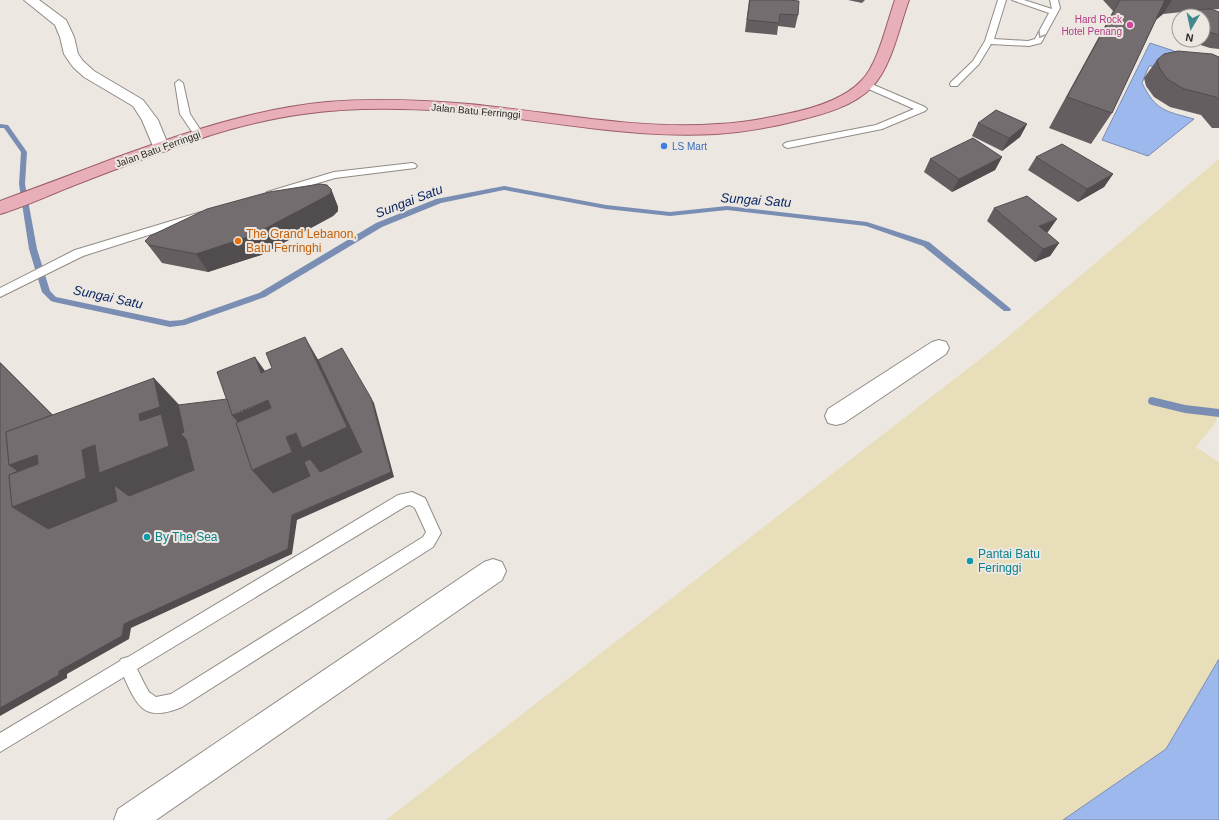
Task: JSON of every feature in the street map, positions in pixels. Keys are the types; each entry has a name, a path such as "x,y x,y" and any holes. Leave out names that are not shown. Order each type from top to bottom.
{"main road":[{"path":"867,85 879,64 902,0"},
{"name":"Jalan Batu Ferringgi","path":"0,208 198,134 246,119 282,112 351,105 401,104 453,108 637,129 729,129 767,124 805,114 835,103 867,85"}],"street":[{"path":"31,0 61,23 71,54 78,64 89,74 138,103 150,120 161,147"},
{"path":"836,416 939,348"},
{"path":"129,820 493,571"}],"lane":[{"path":"954,84 976,62 989,41 1002,0"},
{"path":"1016,0 1054,12"},
{"path":"989,41 1028,44 1036,43 1056,8 1054,0"},
{"path":"179,83 185,114 198,134"},
{"path":"788,145 879,127 922,109 867,85"},
{"path":"257,198 334,175 412,166"},
{"path":"0,293 79,253 212,212"},
{"path":"0,744 127,665 402,500 412,498 420,503 434,533 428,542 176,701 166,706 157,707 143,699 127,665"}],"sand":[{"name":"Pantai Batu Feringgi","path":"1219,159 1219,413 1214,425 1196,447 1219,462 1219,659 1166,749 1063,820 386,820 997,346"}],"water":[{"path":"1150,43 1174,51 1183,67 1149,66 1142,83 1147,92 1157,105 1162,108 1194,119 1148,156 1102,140"},
{"path":"1219,659 1219,820 1063,820 1166,749"}],"pier":[{"path":"1214,425 1219,428 1219,462 1196,447"}],"building":[{"path":"750,0 799,1 798,15 780,14 779,23 747,20"},
{"path":"1120,0 1165,0 1112,113 1067,97"},
{"path":"1211,9 1219,12 1219,35 1211,32"},
{"path":"1178,51 1212,54 1219,57 1219,100 1216,97 1184,89 1167,79 1159,67 1157,60 1164,54"},
{"path":"996,110 1027,124 1009,138 978,123"},
{"path":"973,138 1002,157 959,179 930,159"},
{"path":"1062,144 1113,174 1087,189 1036,157"},
{"path":"320,184 327,185 331,189 331,193 251,236 196,254 149,245 145,241 150,236 207,209 269,192"},
{"path":"1027,196 1057,219 1039,226 1059,243 1043,249 994,208"},
{"path":"305,337 347,427 302,448 296,433 286,437 292,452 252,470 236,423 271,408 268,400 232,415 217,372 255,357 261,373 272,368 266,353"},
{"name":"By The Sea","path":"342,348 371,398 391,472 292,515 288,549 124,624 122,636 59,671 59,675 0,708 0,363 52,415 6,432 9,465 18,471 9,475 12,507 48,529 117,501 114,485 129,496 194,470 186,439 181,434 184,432 178,405 227,399 232,415 238,422 236,423 252,470 273,493 310,476 304,462 310,459 320,472 362,452 318,360"},
{"path":"154,378 160,407 139,414 140,421 161,414 169,446 99,473 95,445 82,450 86,478 12,507 9,475 38,464 37,455 9,465 6,432"}],"waterway":[{"name":"Sungai Satu","path":"0,126 6,126 24,152 22,184 33,249 46,292 54,299 170,324 182,323 262,295 379,225 439,201 504,188 606,207 670,214 727,208 867,224 926,244 1007,309"},
{"name":"Sungai Satu","path":"1152,401 1185,409 1219,413"}],"place":[{"name":"Hard Rock Hotel Penang","path":"1130,25"},
{"name":"LS Mart","path":"664,146"},
{"name":"The Grand Lebanon, Batu Ferringhi","path":"238,241"},
{"name":"By The Sea","path":"147,537"},
{"name":"Pantai Batu Feringgi","path":"970,561"}]}
